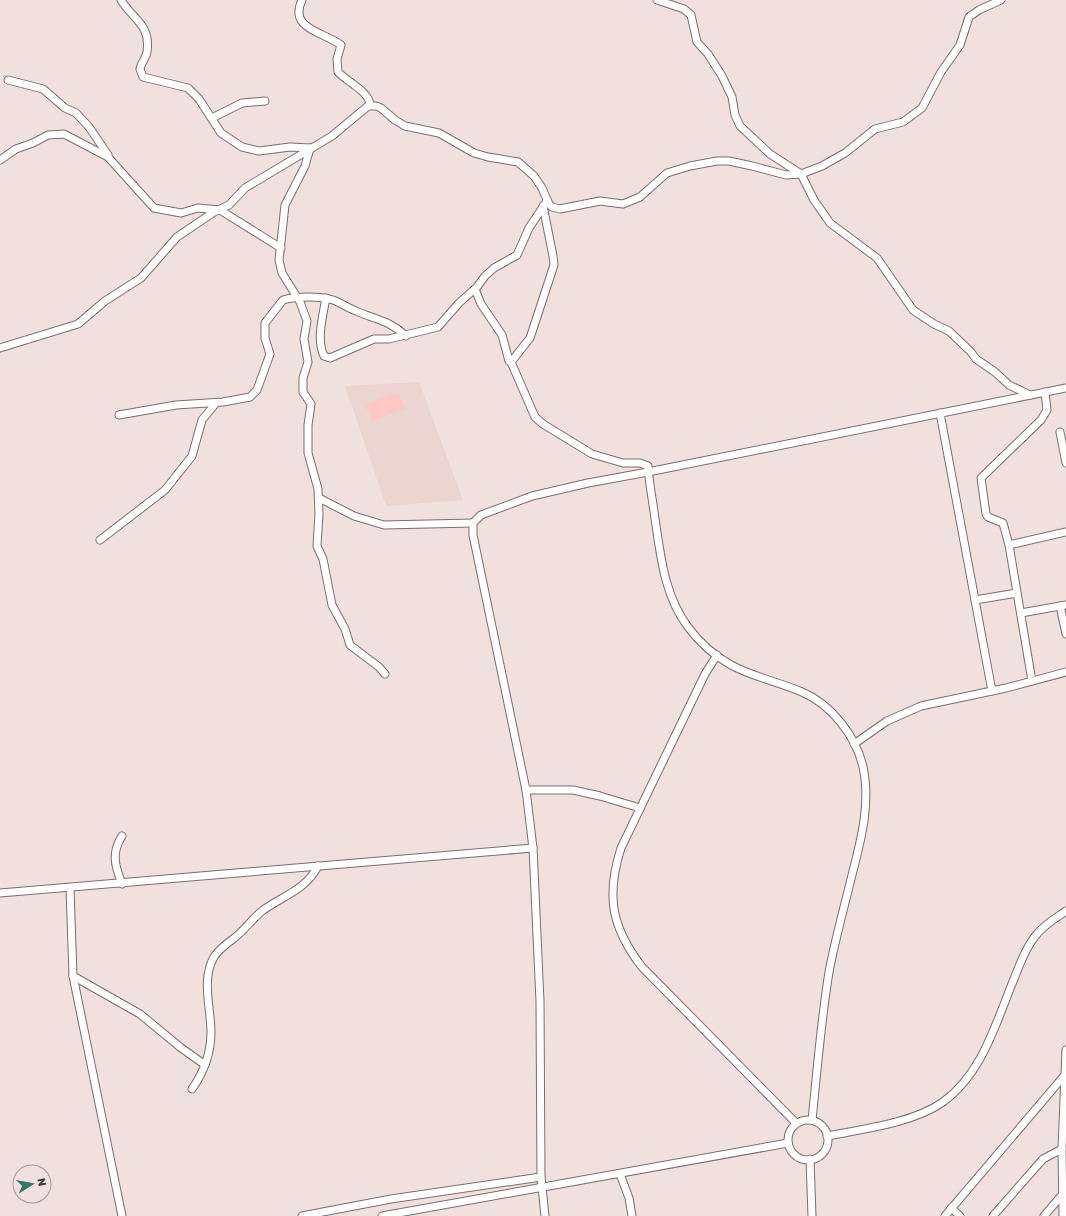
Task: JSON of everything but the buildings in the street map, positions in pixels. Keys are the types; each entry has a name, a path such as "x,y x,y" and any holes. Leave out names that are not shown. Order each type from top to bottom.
{"street":[{"path":"121,0 140,20 146,31 147,52 140,69 143,77 188,88 199,99 217,127 226,137 248,149 259,151 285,148 310,148"},
{"path":"302,0 298,11 298,17 303,23 313,30 341,45 336,64 338,72 359,88 369,100 370,105"},
{"path":"657,0 684,9 691,15 697,42 708,54 722,76 732,97 735,115 740,126 770,154 801,174 814,200 830,223 877,258 913,310 934,324 950,331 976,359 995,372 1009,386 1030,395"},
{"path":"545,204 552,208 560,209 600,201 623,204 640,197 667,173 717,161 729,161 786,174 801,174 822,166 845,153 869,132 903,122 918,112 922,108 941,72 960,45 969,17 979,10 1001,0"},
{"path":"8,80 43,89 65,108 79,115 113,161 154,208 181,213 198,208 220,210 281,248"},
{"path":"212,118 242,103 265,101"},
{"path":"0,348 78,324 105,301 141,278 177,237 229,205 245,188 332,136 364,108 370,105 381,108 405,126 439,133 481,155 518,162 534,176 542,188 554,265 530,338 511,362"},
{"path":"0,160 16,149 33,143 48,135 58,133 73,137 103,153 113,161"},
{"path":"310,148 305,166 285,205 279,260 282,273 298,298 307,322 304,339 308,362 303,378 303,392 305,398 310,402 308,452 317,482 319,498 317,546 323,559 332,605 345,629 351,646 379,667 385,674"},
{"path":"326,298 321,336 323,353 326,357 334,358 374,339 390,339 406,336 438,327 459,303 475,289 494,268 517,255 529,228 545,204"},
{"path":"475,289 480,301 502,335 509,361 511,362 535,417 543,424 592,454 623,463 640,463 648,466 663,572 669,592 677,610 688,627 701,642 717,655 742,670 804,693 824,706 837,719 854,744 863,765 866,788 866,811 829,974 812,1120"},
{"path":"119,415 183,404 216,403 242,400 254,394 267,366 270,354 265,338 265,323 283,300 298,298 326,298 356,311 384,320 392,324 406,336"},
{"path":"544,1216 541,1177 540,1001 533,848 526,790 472,535 473,523 481,515 532,496 588,482 648,472 1066,388"},
{"path":"1032,681 1009,545 1003,522 988,517 986,514 981,478 1041,420 1047,410 1045,392"},
{"path":"100,540 160,496 192,456 202,420 216,403"},
{"path":"940,413 992,691"},
{"path":"1060,432 1066,463"},
{"path":"319,498 354,516 384,525 473,523"},
{"path":"1009,545 1066,532"},
{"path":"975,600 1017,593"},
{"path":"1021,613 1063,605 1066,634"},
{"path":"717,655 705,674 621,848 615,868 612,892 614,913 620,932 629,951 796,1123"},
{"path":"854,744 887,721 904,713 939,702 992,691 1066,672"},
{"path":"526,790 573,790 600,796 640,808"},
{"path":"122,836 117,844 115,863 122,884"},
{"path":"0,893 122,884 533,848"},
{"path":"192,1089 205,1065 211,1032 208,977 214,957 221,948 234,938 262,911 305,884 318,866"},
{"path":"70,888 73,976 122,1216"},
{"path":"827,1136 906,1119 925,1112 943,1102 959,1089 972,1073 982,1056 1028,946 1048,924 1066,911"},
{"path":"73,976 140,1014 180,1047 205,1065"},
{"path":"1063,1216 1062,1149 1066,1050"},
{"path":"945,1216 1064,1076"},
{"path":"801,1120 812,1120 822,1126 827,1136 827,1143 821,1154 810,1159 796,1155 788,1143 788,1134 796,1123 801,1120"},
{"path":"382,1216 788,1143"},
{"path":"993,1216 1043,1159 1062,1149"},
{"path":"810,1159 812,1216"},
{"path":"620,1174 629,1198 632,1216"},
{"path":"302,1216 391,1199 541,1177"},
{"path":"1044,1216 1062,1194"},
{"path":"952,1208 960,1216"}],"shaded area":[{"path":"419,382 463,500 386,506 345,386"},
{"path":"398,392 405,409 372,421 365,404"}]}
